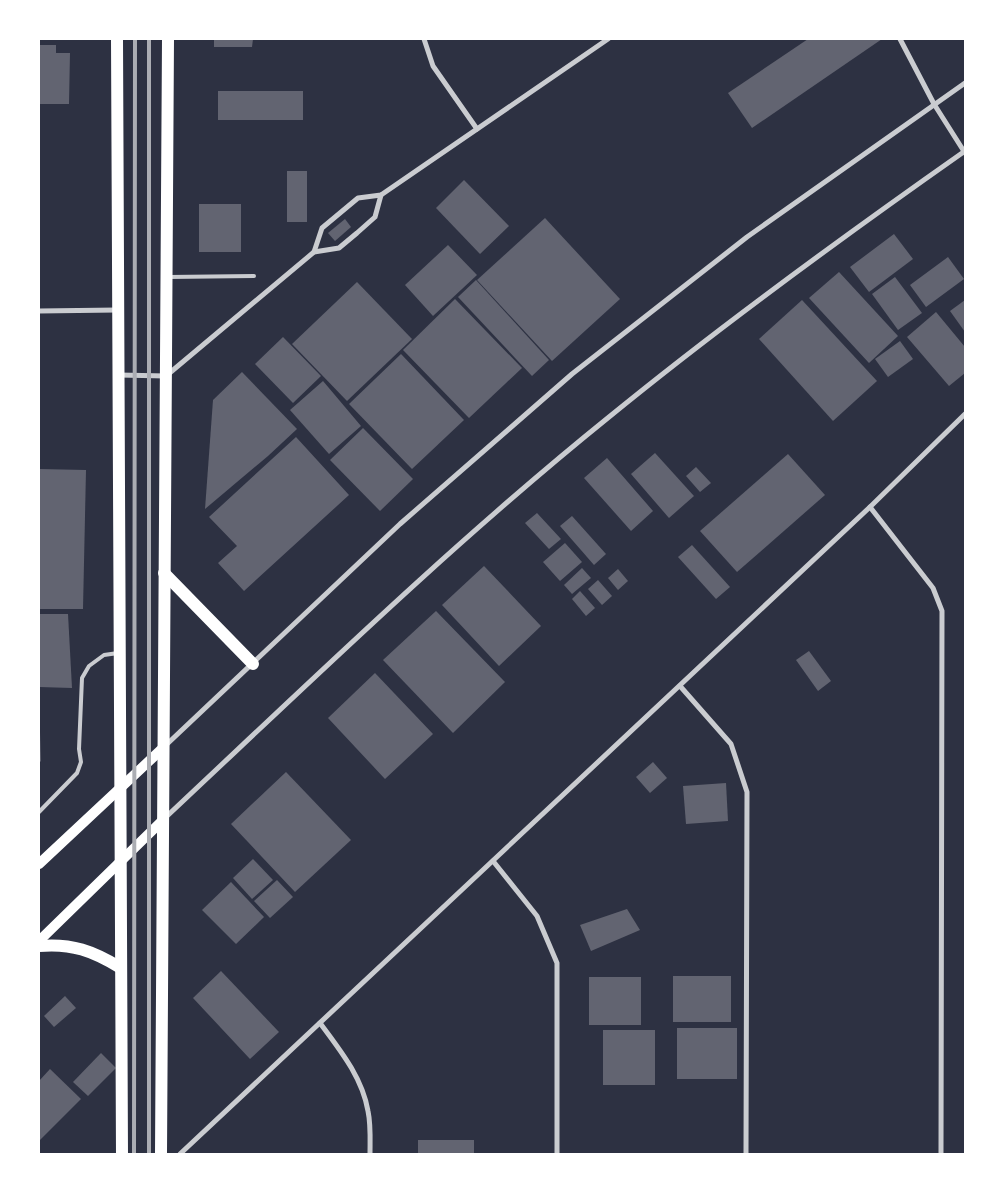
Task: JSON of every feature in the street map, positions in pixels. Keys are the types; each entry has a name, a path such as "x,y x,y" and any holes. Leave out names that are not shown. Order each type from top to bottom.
{"main road":[{"path":"117,39 122,1154"},
{"path":"161,1154 168,39"},
{"path":"164,573 253,664"},
{"path":"39,862 163,748"},
{"path":"39,941 163,820"},
{"path":"39,946 56,944 79,948 101,956 121,968"}],"street":[{"path":"424,39 434,66 477,129"},
{"path":"314,252 322,228 358,198 381,195 608,39"},
{"path":"163,820 437,564 608,418 775,287 965,152 934,104 900,39"},
{"path":"163,748 400,524 572,374 747,237 965,83"},
{"path":"118,375 166,376 314,252 339,248 345,243 375,217 381,195"},
{"path":"39,311 118,310"},
{"path":"180,1154 870,507 965,414"},
{"path":"870,507 933,588 942,611 941,1154"},
{"path":"680,686 731,744 747,792 746,1154"},
{"path":"493,861 537,916 556,963 557,1154"},
{"path":"320,1023 342,1053 362,1090 368,1111 370,1154"}],"lane":[{"path":"166,277 254,276"},
{"path":"39,812 77,773 81,762 79,749 82,678 88,666 104,655 120,653"}],"building":[{"path":"214,39 253,39 252,47 214,47"},
{"path":"808,39 882,39 752,128 728,93"},
{"path":"39,45 56,45 56,53 70,53 69,104 39,104"},
{"path":"218,91 303,91 303,120 218,120"},
{"path":"287,171 307,171 307,222 287,222"},
{"path":"464,180 509,226 480,254 436,208"},
{"path":"199,204 241,204 241,252 199,252"},
{"path":"545,218 620,299 552,361 477,280"},
{"path":"345,219 351,227 335,241 328,233"},
{"path":"894,234 913,259 869,292 850,267"},
{"path":"448,245 477,275 433,316 405,285"},
{"path":"948,257 964,279 926,307 910,285"},
{"path":"839,272 898,336 869,363 809,298"},
{"path":"895,277 922,313 898,330 872,294"},
{"path":"476,280 549,360 532,376 458,297"},
{"path":"357,282 412,339 347,401 292,344"},
{"path":"455,299 522,368 469,418 403,350"},
{"path":"802,300 877,381 833,421 759,339"},
{"path":"965,300 965,332 950,311"},
{"path":"936,312 965,347 965,373 949,386 907,337"},
{"path":"283,337 321,376 293,403 255,364"},
{"path":"900,341 913,359 888,377 875,359"},
{"path":"401,354 464,420 412,469 349,404"},
{"path":"242,372 297,429 205,509 213,400"},
{"path":"323,381 361,426 329,454 290,410"},
{"path":"363,428 413,479 380,511 330,460"},
{"path":"296,437 349,495 244,591 218,563 237,546 209,517"},
{"path":"655,453 694,496 669,518 631,474"},
{"path":"788,454 825,495 737,572 700,531"},
{"path":"607,458 653,511 631,531 584,478"},
{"path":"696,467 711,483 700,492 686,476"},
{"path":"39,469 86,470 83,609 39,609"},
{"path":"537,513 561,539 549,549 525,523"},
{"path":"572,516 606,554 594,565 560,526"},
{"path":"565,543 582,562 560,581 543,562"},
{"path":"692,545 730,587 716,599 678,557"},
{"path":"484,566 541,626 499,666 442,605"},
{"path":"582,568 591,578 572,594 564,585"},
{"path":"618,569 628,581 618,590 608,578"},
{"path":"598,580 612,596 602,605 588,589"},
{"path":"580,591 595,608 586,616 572,599"},
{"path":"436,611 505,682 453,733 383,660"},
{"path":"39,614 68,614 72,688 39,687"},
{"path":"809,651 831,681 818,691 796,660"},
{"path":"375,673 433,734 385,779 328,718"},
{"path":"39,732 41,761 39,763"},
{"path":"653,762 667,778 650,793 636,777"},
{"path":"286,772 351,840 295,892 231,824"},
{"path":"726,783 728,821 686,824 683,786"},
{"path":"253,859 273,880 252,899 233,878"},
{"path":"277,880 293,897 270,918 254,901"},
{"path":"231,882 264,917 236,944 202,910"},
{"path":"627,909 640,930 591,951 580,925"},
{"path":"221,971 279,1032 250,1059 193,998"},
{"path":"673,976 731,976 731,1022 673,1022"},
{"path":"589,977 641,977 641,1025 589,1025"},
{"path":"65,996 76,1008 54,1027 44,1016"},
{"path":"677,1028 737,1028 737,1079 677,1079"},
{"path":"603,1030 655,1030 655,1085 603,1085"},
{"path":"101,1053 116,1068 88,1096 73,1082"},
{"path":"50,1069 81,1099 39,1141 39,1081"},
{"path":"418,1140 474,1140 474,1154 418,1154"}],"railway":[{"path":"134,1154 135,39"},
{"path":"149,39 149,1154"}]}
